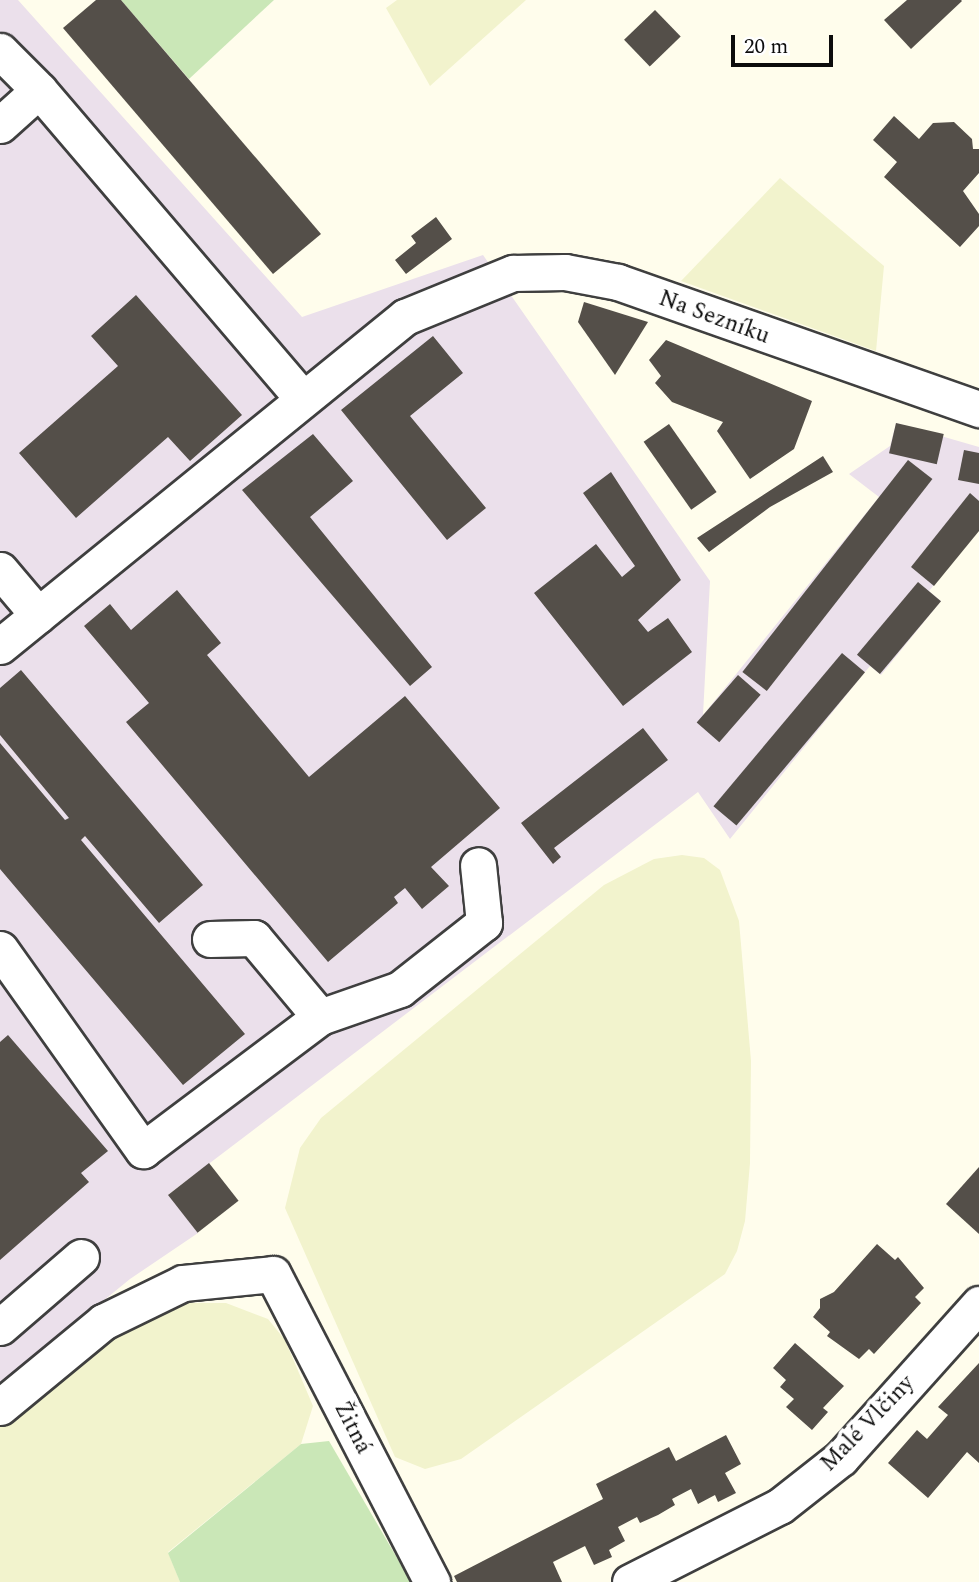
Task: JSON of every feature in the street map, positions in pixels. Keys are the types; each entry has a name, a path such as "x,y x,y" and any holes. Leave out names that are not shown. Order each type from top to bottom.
{"street":[{"path":"0,51 39,90 303,399"},
{"path":"0,125 39,90"},
{"name":"Na Sezníku","path":"0,646 405,317 513,273 565,272 618,282 979,409"},
{"path":"0,570 38,615"},
{"path":"0,949 143,1150 320,1017 400,989 484,923 478,865"},
{"path":"210,939 254,938 320,1017"},
{"path":"0,1327 81,1258"},
{"name":"Žitná","path":"0,1407 103,1322 183,1283 273,1274 432,1582"},
{"name":"Malé Vlčiny","path":"630,1582 780,1506 831,1466 979,1304"}],"shaded area":[{"path":"0,0 18,0 302,317 483,255 710,581 703,715 879,497 849,474 890,446 896,423 979,447 979,530 929,591 941,601 881,675 870,666 730,839 698,792 169,1194 198,1233 130,1279 0,1385"}],"green space":[{"path":"121,0 274,0 189,79"},
{"path":"397,0 526,0 430,86 386,8"},
{"path":"780,178 884,266 876,351 681,281"},
{"path":"682,855 704,858 720,870 739,921 751,1061 750,1163 745,1221 737,1251 725,1274 461,1459 425,1469 395,1457 285,1208 300,1148 321,1118 604,885 654,859"},
{"path":"172,1303 226,1303 268,1319 285,1340 313,1406 301,1444 168,1552 180,1582 0,1582 0,1425 147,1309"},
{"path":"329,1441 411,1582 180,1582 168,1553 301,1444"}],"building":[{"path":"96,0 121,0 321,234 273,274 63,28"},
{"path":"907,0 962,1 911,49 884,20"},
{"path":"655,10 681,37 650,66 624,40"},
{"path":"894,116 919,139 933,123 954,122 972,139 973,149 979,149 979,173 963,191 979,214 979,226 960,247 884,177 897,162 873,140"},
{"path":"436,217 452,239 406,274 395,260 416,243 411,236"},
{"path":"136,295 242,415 190,461 168,437 76,518 19,453 118,366 91,336"},
{"path":"584,302 648,322 615,375 578,322"},
{"path":"433,336 463,373 410,416 486,508 447,540 341,410"},
{"path":"666,340 812,401 794,449 750,479 717,431 723,422 672,402 655,383 661,376 649,360"},
{"path":"896,423 944,434 937,464 889,453"},
{"path":"669,424 717,492 691,510 644,442"},
{"path":"313,434 353,481 310,517 432,667 410,686 242,490"},
{"path":"964,450 979,453 979,484 958,480"},
{"path":"823,456 833,472 770,507 709,552 697,538"},
{"path":"908,460 932,479 767,691 742,672"},
{"path":"611,472 681,580 638,620 648,632 668,618 692,652 623,706 534,593 596,544 622,577 635,566 583,493"},
{"path":"970,493 979,501 979,531 934,586 911,567"},
{"path":"918,582 941,601 880,674 857,655"},
{"path":"177,590 221,643 207,655 309,777 405,696 500,808 431,867 449,886 422,909 405,888 394,897 398,903 328,962 126,722 149,703 84,626 110,604 131,630"},
{"path":"842,653 865,672 736,825 713,806"},
{"path":"21,670 203,885 159,923 85,836 81,840 245,1034 183,1085 0,869 0,743 65,820 69,818 0,735 0,688"},
{"path":"738,675 761,695 719,742 697,723"},
{"path":"643,728 668,760 554,848 561,857 553,864 521,823"},
{"path":"8,1035 108,1151 81,1173 89,1182 0,1260 0,1042"},
{"path":"209,1163 239,1201 198,1233 168,1195"},
{"path":"979,1167 979,1234 946,1204"},
{"path":"877,1244 895,1260 898,1257 924,1288 915,1297 921,1303 874,1354 869,1349 859,1359 827,1336 830,1332 813,1317 820,1308 820,1299 834,1292"},
{"path":"795,1343 844,1386 823,1408 828,1412 812,1430 786,1407 794,1399 780,1387 786,1380 773,1368"},
{"path":"979,1363 979,1463 967,1452 928,1498 888,1463 917,1430 927,1439 948,1415 938,1407"},
{"path":"726,1435 741,1464 725,1473 736,1493 718,1502 715,1495 698,1504 691,1489 672,1499 675,1505 658,1515 640,1523 637,1517 618,1527 625,1541 609,1550 612,1557 594,1565 585,1546 553,1562 562,1582 457,1582 454,1576 603,1499 596,1484 669,1447 676,1461"}]}
